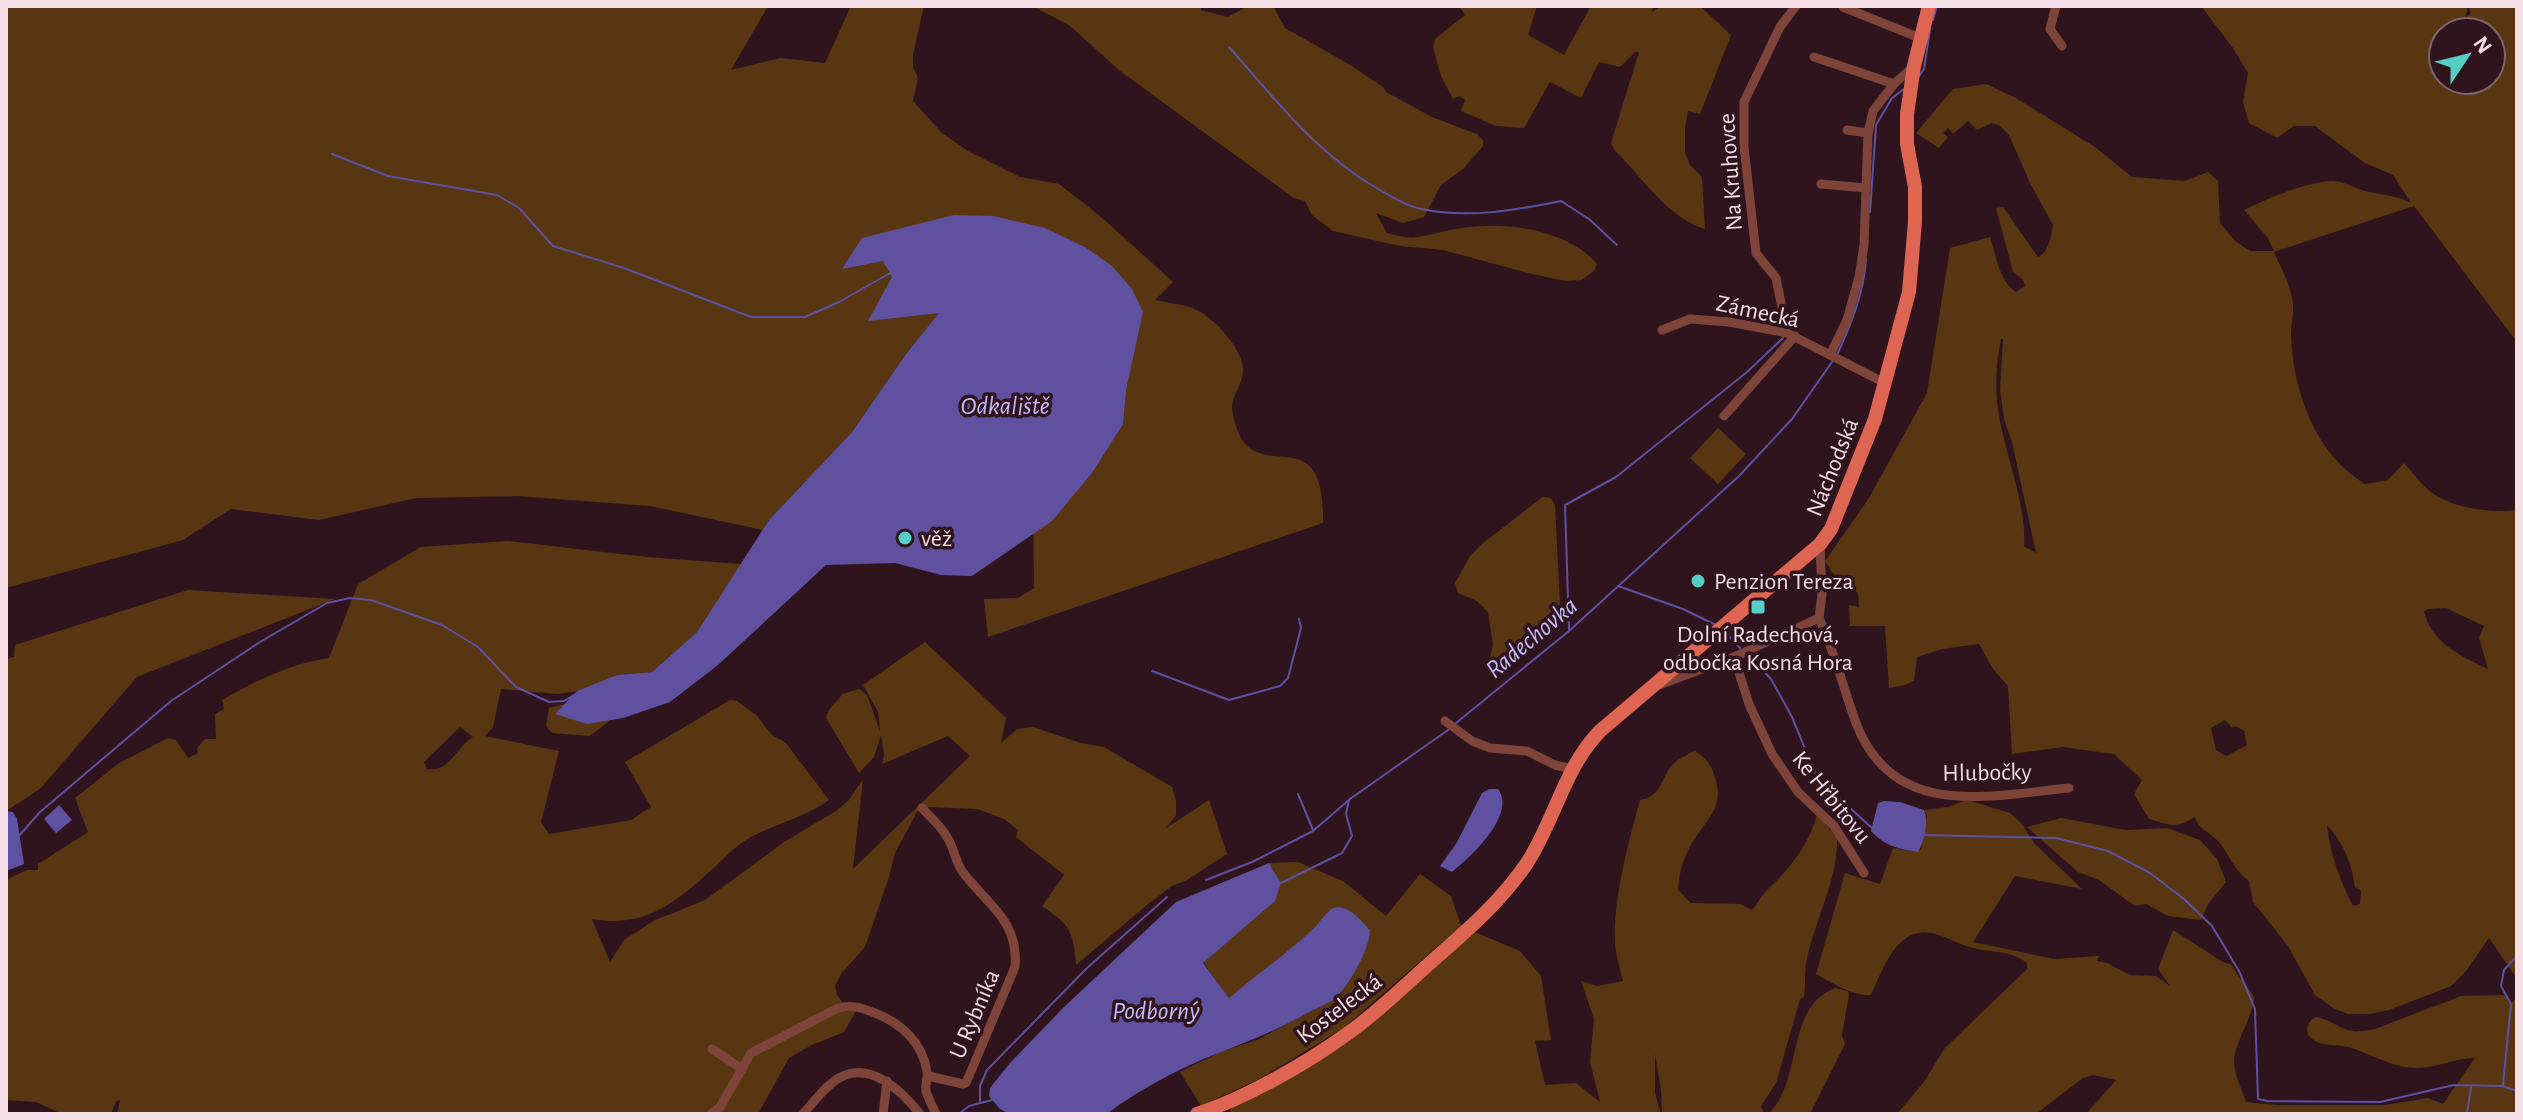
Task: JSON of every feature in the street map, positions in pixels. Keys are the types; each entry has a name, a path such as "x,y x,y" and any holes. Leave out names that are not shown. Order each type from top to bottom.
{"main road":[{"name":"Náchodská","path":"1489,911 1529,860 1586,745 1820,544 1831,529 1875,419 1909,292 1915,187 1907,144 1907,114 1914,66 1929,6"},
{"name":"Kostelecká","path":"1197,1114 1263,1085 1346,1035 1489,911"}],"street":[{"name":"Na Kruhovce","path":"1791,334 1776,278 1756,253 1744,147 1744,102 1780,27 1796,6"},
{"path":"2056,6 2050,29 2062,46"},
{"path":"1843,7 1920,38"},
{"path":"1814,57 1894,84"},
{"path":"1831,353 1847,320 1859,277 1864,245 1868,133 1873,111 1894,84 1914,66"},
{"path":"1847,130 1868,133"},
{"path":"1821,184 1866,188"},
{"name":"Zámecká","path":"1662,330 1690,319 1729,322 1791,334 1885,383"},
{"path":"1724,416 1791,334"},
{"path":"1650,688 1734,657 1819,618 1822,594 1820,544"},
{"name":"Hlubočky","path":"1819,618 1857,726 1884,766 1906,785 1920,791 1963,796 2069,788"},
{"name":"Ke Hřbitovu","path":"1734,657 1749,704 1772,754 1798,792 1834,826 1864,873"},
{"path":"1450,724 1472,741 1490,748 1527,751 1555,765 1573,769"},
{"name":"U Rybníka","path":"922,808 947,835 960,869 996,910 1012,934 1016,954 1015,967 966,1083 928,1076"},
{"path":"711,1114 720,1107 751,1053 838,1008 854,1006 889,1019 909,1034 918,1046 928,1076 926,1089 936,1114"},
{"path":"712,1049 742,1069"},
{"path":"803,1114 841,1077 860,1073 887,1081 920,1114"},
{"path":"883,1114 887,1081"}],"shaded area":[{"path":"6,6 768,6 731,70 780,58 825,63 851,6 924,6 913,54 913,67 918,78 913,101 942,133 968,151 1020,177 1059,184 1100,216 1173,282 1155,300 1192,308 1220,328 1234,345 1242,363 1243,375 1232,406 1241,438 1254,451 1294,458 1315,473 1321,492 1323,523 988,637 984,599 1018,598 1034,588 1033,509 1085,247 1040,227 940,312 906,354 852,432 763,530 650,506 517,496 416,498 319,520 231,509 183,540 6,588"},
{"path":"1032,6 1201,6 1201,10 1228,17 1248,6 1273,6 1285,28 1347,63 1386,92 1432,117 1477,134 1483,140 1483,146 1464,168 1441,185 1424,217 1403,223 1376,213 1387,233 1414,237 1484,226 1528,229 1543,232 1578,248 1597,264 1594,271 1582,280 1566,281 1443,250 1400,246 1333,231 1312,215 1305,201 1294,198 1120,71 1069,25"},
{"path":"1459,6 1537,6 1528,35 1564,55 1591,6 1653,6 1652,12 1661,6 1700,6 1731,35 1700,114 1688,111 1685,128 1685,153 1690,165 1702,177 1705,229 1667,206 1611,143 1639,52 1635,52 1620,67 1599,62 1581,98 1550,82 1524,128 1496,126 1461,111 1465,100 1460,96 1453,99 1441,76 1433,47 1435,39 1465,15"},
{"path":"2201,6 2468,6 2466,16 2427,16 2427,96 2507,96 2507,16 2467,16 2471,13 2469,6 2517,6 2517,342 2414,206 2274,252 2292,297 2293,356 2302,399 2320,438 2333,456 2365,484 2388,480 2404,463 2426,488 2444,500 2475,509 2517,510 2517,979 2489,938 2466,971 2451,986 2389,1010 2370,1014 2348,1014 2315,995 2288,946 2253,902 2249,881 2222,845 2201,827 2195,817 2173,825 2149,819 2134,794 2142,780 2114,754 2062,747 2012,754 2008,686 1993,669 1979,644 1942,649 1917,657 1914,681 1889,688 1885,626 1850,626 1849,605 1859,607 1858,593 1836,579 1825,561 1869,498 1927,393 1950,248 1990,237 2002,275 2016,292 2025,286 2013,272 1996,208 2003,207 2038,257 2047,248 2050,239 2053,225 2009,135 1999,125 1992,123 1977,130 1968,121 1953,134 1948,128 1943,133 1948,137 1939,148 1916,133 1953,89 1986,84 2016,98 2095,147 2132,177 2185,181 2208,172 2218,181 2220,223 2235,241 2250,251 2274,251 2268,238 2244,210 2299,187 2338,181 2411,203 2393,175 2365,163 2315,126 2294,126 2277,138 2249,123 2243,102 2248,73","holes":["2001,339 2000,390 2004,419 2012,442 2036,553 2024,546 2022,510 1999,418 1996,385","2446,608 2484,626 2479,638 2488,669 2448,647 2433,632 2424,611","2225,720 2232,728 2236,726 2244,731 2247,745 2226,756 2216,750 2211,728","2327,825 2346,854 2355,887 2361,891 2360,904 2353,906 2340,877"]},
{"path":"1718,428 1746,454 1718,484 1690,458"},
{"path":"1543,497 1551,498 1555,505 1561,625 1495,676 1489,675 1487,669 1493,645 1488,612 1477,601 1458,593 1455,583 1470,556 1483,543"},
{"path":"507,541 741,564 697,632 652,672 617,675 577,691 558,694 501,689 493,727 485,736 559,751 541,822 549,834 631,820 651,807 625,762 730,700 737,701 756,715 772,735 786,743 829,800 746,840 689,890 661,909 630,920 592,919 610,962 624,940 655,920 705,900 784,842 836,811 849,800 863,779 853,869 970,756 948,736 882,764 881,735 874,757 859,773 826,718 842,694 859,689 867,695 880,731 878,712 863,685 925,642 1006,718 1001,743 1017,729 1033,727 1104,747 1172,787 1176,815 1166,828 1209,800 1227,854 1172,886 1076,965 1068,930 1042,906 1064,875 1016,837 1018,830 1004,819 977,809 929,807 917,812 895,853 865,947 841,974 835,986 844,1005 856,1011 844,1032 789,1058 758,1114 117,1114 120,1100 116,1101 111,1114 62,1114 36,1102 6,1100 6,880 27,870 38,870 38,864 88,832 75,798 119,763 168,738 176,740 188,758 198,753 197,748 205,739 216,739 215,714 224,709 222,700 274,674 329,658 358,584 421,547","holes":["460,727 473,737 442,767 427,769 424,762"]},
{"path":"188,590 335,599 137,677 40,789 6,811 6,659 14,657 15,645"},
{"path":"598,684 613,718 590,736 552,733 546,726 549,708 564,704"},
{"path":"1695,751 1712,770 1718,798 1711,816 1692,842 1682,867 1678,890 1691,903 1740,904 1752,910 1798,855 1817,814 1837,838 1834,869 1807,959 1804,997 1800,999 1776,1083 1761,1106 1764,1114 1662,1114 1655,1054 1655,1093 1661,1114 1231,1114 1230,1109 1350,1041 1475,932 1520,951 1541,976 1551,1040 1535,1041 1545,1085 1576,1083 1600,1102 1590,1062 1594,1019 1581,981 1597,986 1623,981 1615,944 1616,909 1640,800 1652,796 1673,764"},
{"path":"1967,800 2010,813 2035,844 2082,889 2015,876 1973,942 2054,959 2099,956 2097,961 2130,975 2156,976 2170,986 2158,969 2173,930 2232,965 2253,996 2252,1008 2234,1060 2246,1102 2385,1105 2428,1098 2443,1104 2475,1058 2410,1068 2348,1047 2316,1042 2308,1034 2309,1023 2317,1017 2350,1030 2364,1031 2461,996 2504,995 2512,1003 2517,996 2515,1114 2086,1114 2116,1080 2093,1075 2083,1078 2036,1114 1897,1114 1924,1082 1944,1049 2027,969 2027,963 2008,954 1973,948 1937,934 1920,933 1900,943 1871,995 1850,991 1816,974 1845,873 1880,884 1893,848 1917,852 1921,849 1927,815 1924,810 1948,807"},
{"path":"2061,818 2126,830 2167,828 2200,840 2217,859 2226,882 2208,904 2201,920 2168,916 2146,904 2135,906 2099,880 2078,872 2027,827"},
{"path":"1298,862 1343,881 1386,916 1420,874 1451,896 1461,926 1342,1029 1259,1079 1201,1106 1180,1072 1220,1052 1257,1040 1334,999 1330,911 1312,931 1229,999 1203,962 1281,883 1269,863"},
{"path":"1835,988 1848,991 1849,995 1842,1035 1845,1044 1810,1114 1768,1114 1779,1100 1786,1083 1808,1011 1819,998"}],"water":[{"name":"Odkaliště","path":"954,215 993,216 1045,228 1085,247 1112,266 1132,289 1143,312 1126,390 1123,424 1092,473 1052,521 972,576 941,575 895,563 826,565 718,665 670,702 623,718 587,724 555,714 577,691 617,675 652,672 697,632 769,520 852,432 906,354 939,313 868,321 892,277 883,261 842,269 862,238"},
{"path":"1498,789 1502,799 1497,822 1470,856 1452,872 1440,866 1456,844 1482,793"},
{"path":"1900,802 1924,810 1925,831 1918,852 1892,846 1871,831 1878,803"},
{"path":"59,805 72,820 56,833 44,819"},
{"path":"6,811 13,812 17,819 24,864 6,871"},
{"name":"Podborný","path":"1269,863 1281,883 1275,901 1203,963 1229,998 1302,939 1331,910 1344,908 1370,930 1357,968 1333,1000 1278,1028 1178,1071 1107,1114 1010,1114 1000,1109 989,1096 990,1088 1010,1063 1064,1007 1176,902"}],"waterway":[{"name":"Radechovka","path":"1933,20 1937,6"},
{"name":"Radechovka","path":"1919,76 1924,69 1930,30"},
{"path":"1229,47 1316,142 1356,175 1399,201 1422,209 1457,213 1510,210 1561,201 1589,219 1617,245"},
{"name":"Radechovka","path":"1870,212 1876,125 1892,98 1904,89"},
{"path":"332,154 388,176 497,195 519,208 553,246 624,268 751,317 805,317 890,273"},
{"name":"Radechovka","path":"1837,355 1860,296 1866,259"},
{"path":"1569,630 1565,505 1616,477 1747,372 1783,338"},
{"name":"Radechovka","path":"1456,723 1569,631 1739,476 1792,419 1832,362"},
{"path":"1618,586 1683,609 1716,625"},
{"path":"18,837 40,812 171,701 260,642 327,603 350,598 371,600 442,625 478,647 516,687 549,702 564,701 574,695"},
{"path":"1152,671 1229,700 1280,686 1288,678 1301,628 1299,619"},
{"path":"1724,631 1740,648"},
{"path":"1750,657 1771,679 1792,717 1817,778 1872,828"},
{"name":"Radechovka","path":"1206,880 1252,862 1313,831 1350,799 1448,730"},
{"path":"1298,794 1313,830"},
{"path":"1281,883 1342,853 1352,836 1346,814 1349,800"},
{"path":"1922,835 2056,838 2108,851 2150,873 2184,899 2212,926 2239,971 2255,1009 2258,1099 2380,1102 2454,1085 2502,1086 2517,1091"},
{"name":"Radechovka","path":"980,1101 980,1086 987,1070 1087,968 1167,897"},
{"path":"2503,1085 2511,1004 2501,986 2504,970 2517,956"},
{"path":"2467,1114 2471,1087"},
{"name":"Radechovka","path":"959,1114 969,1106 992,1100"}],"place":[{"name":"věž","path":"905,538"},
{"name":"Penzion Tereza","path":"1698,581"},
{"name":"Dolní Radechová, odbočka Kosná Hora","path":"1758,607"}]}
